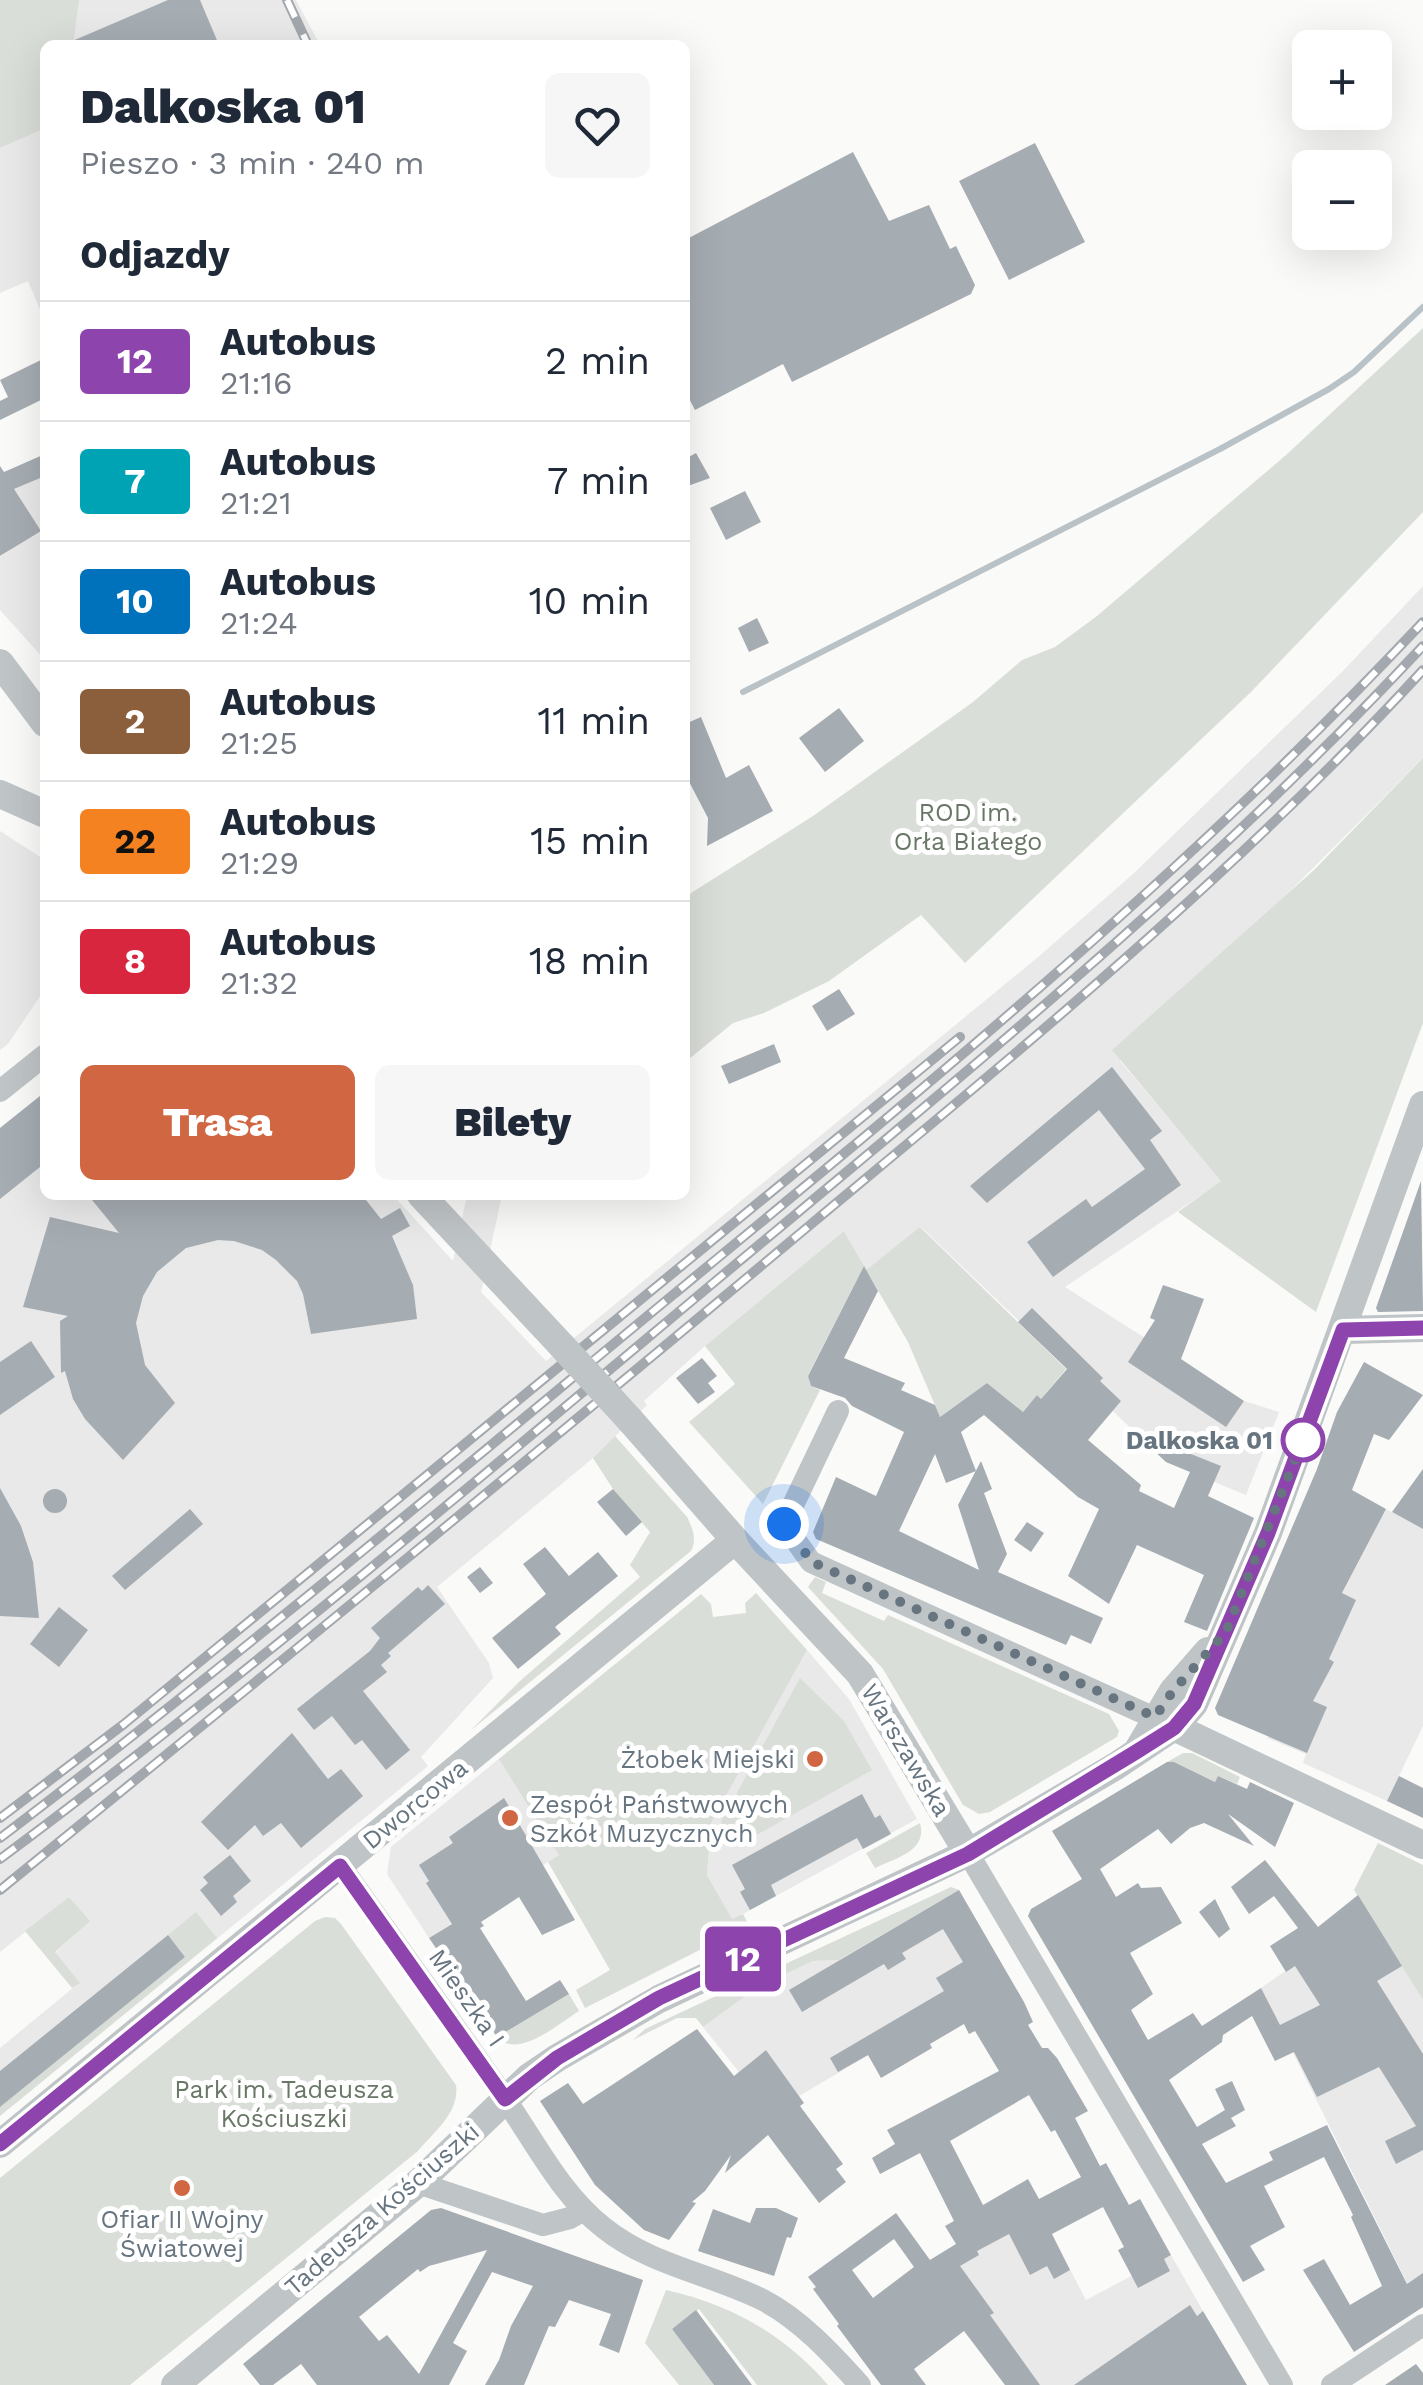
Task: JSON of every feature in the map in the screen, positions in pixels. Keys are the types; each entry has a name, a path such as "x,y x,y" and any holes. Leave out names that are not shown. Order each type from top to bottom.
{"street":[{"path":"0,663 40,716"},
{"path":"0,1091 40,1059"},
{"path":"1164,1722 1173,1691 1226,1632 1268,1533 1423,1104"},
{"name":"Warszawska","path":"426,1200 860,1674 1282,2385"},
{"path":"1343,1330 1423,1328"},
{"path":"838,1411 784,1524 812,1562 1423,1844"},
{"name":"Dworcowa","path":"0,2144 736,1540"},
{"name":"Tadeusza Kościuszki","path":"175,2385 418,2183 505,2099 557,2058 659,1998 968,1854 1136,1752 1164,1722"},
{"name":"Mieszka I","path":"340,1866 538,2151 584,2210 619,2240 642,2252 764,2300 799,2325 860,2385"},
{"path":"418,2183 543,2225 584,2210"},
{"path":"1332,2385 1423,2325"}],"shaded area":[{"path":"56,0 296,0 317,40 40,40 40,309 28,281 0,293 0,25"},
{"path":"40,478 40,654 0,610 0,557 12,549 0,529 0,495"},
{"path":"1423,586 1423,758 1120,1061 1222,1181 1065,1287 1244,1401 1279,1412 1246,1495 1166,1462 921,1227 866,1270 844,1231 644,1401 647,1405 593,1458 437,1587 489,1663 493,1678 421,1757 428,1766 16,2103 12,2098 0,2107 0,2048 79,1983 55,1953 89,1921 69,1897 0,1952 0,1128 40,1096 40,1200 398,1200 453,1261 466,1200 501,1200 481,1292 546,1361 1037,958 1133,874 1342,672"},
{"path":"0,831 40,857 40,996 0,1050"},
{"path":"1386,1509 1423,1529 1423,1726 1387,1801 1303,1763 1306,1754 1267,1738"},
{"name":"Żłobek Miejski","path":"807,1650 849,1699 917,1819 732,1920 707,1875 711,1823"},
{"name":"Zespół Państwowych Szkół Muzycznych","path":"615,1664 548,1835 559,1855 429,1938 387,1874 391,1847"},
{"path":"959,1890 1007,1974 799,2096 766,2050 739,2072 703,2027 758,1987 813,1961 839,1960"},
{"path":"1369,1913 1423,2000 1420,2309 1261,1988"},
{"path":"1016,2208 1048,2266 1064,2258 1086,2300 1171,2255 1203,2311 1102,2385 1024,2385 930,2260"}],"green space":[{"path":"0,0 79,0 74,40 40,40 40,130 0,148"},
{"name":"ROD im. Orła Białego","path":"1423,328 1423,512 1251,692 965,963 921,915 829,981 764,1013 733,1023 690,1058 691,893 813,816 973,702 1022,660 1055,647 1097,616 1286,455"},
{"path":"1423,758 1423,1023 1316,1312 1178,1212 1221,1181 1112,1050 1314,870"},
{"path":"920,1227 1066,1369 1041,1399 1037,1395 1023,1412 987,1383 940,1417 908,1342 866,1270"},
{"path":"844,1231 864,1266 808,1375 811,1386 820,1390 763,1504 689,1422 735,1384 705,1346"},
{"path":"615,1436 687,1517 694,1534 691,1551 470,1731 521,1680 640,1577 630,1565 650,1532 613,1489 593,1458"},
{"path":"815,1577 826,1582 822,1593 884,1621 888,1615 1109,1714 1119,1731 1117,1737 990,1812 979,1814 963,1805 883,1669 808,1587"},
{"path":"756,1593 807,1650 711,1823 707,1875 732,1919 743,1914 749,1925 585,2008 576,1990 610,1970 548,1862 559,1855 499,1759 701,1594 711,1604 713,1617 746,1613 745,1603"},
{"path":"800,1678 844,1721 872,1770 737,1846 721,1822"},
{"path":"1183,1753 1192,1753 1240,1777 1237,1784 1218,1776 1215,1782 1167,1762"},
{"path":"920,1823 921,1833 915,1847 875,1868 866,1853"},
{"path":"1378,1843 1423,1865 1423,2000 1354,1890"},
{"path":"951,1887 959,1890 839,1960 813,1961 758,1987 703,2027 696,2018 677,2018 633,2040 645,2029"},
{"path":"69,1897 90,1921 55,1952 80,1983 72,1988 25,1931"},
{"path":"196,1912 217,1938 0,2116 0,2107 185,1957 168,1935"},
{"name":"Park im. Tadeusza Kościuszki","path":"335,1918 341,1924 456,2085 454,2104 444,2121 418,2151 130,2385 0,2385 0,2178 315,1921"},
{"path":"569,1994 579,2011 538,2038 516,2044 497,2037"},
{"path":"666,2290 712,2304 755,2324 794,2351 828,2385 757,2385 699,2309 672,2329 714,2385 679,2385 645,2343"}],"building":[{"path":"168,0 200,0 217,40 75,40"},
{"path":"1035,143 1085,242 1009,280 959,181"},
{"path":"853,152 889,221 929,205 950,249 956,246 975,285 971,294 792,382 783,364 695,410 690,400 690,237"},
{"path":"40,360 40,400 0,420 0,401 8,397 0,380"},
{"path":"696,453 710,478 690,485 690,456"},
{"path":"40,456 40,478 14,489 40,532 0,556 0,466 4,472"},
{"path":"745,491 761,522 726,540 710,508"},
{"path":"757,618 769,643 749,652 738,628"},
{"path":"839,708 864,741 825,772 799,738"},
{"path":"701,717 726,778 749,765 773,811 707,846 708,818 690,784 690,722"},
{"path":"839,989 855,1014 827,1031 812,1006"},
{"path":"774,1044 781,1062 729,1084 721,1066"},
{"path":"1112,1067 1162,1131 1150,1140 1181,1185 1053,1277 1027,1242 1086,1199 1092,1207 1145,1169 1099,1110 987,1203 970,1186"},
{"path":"40,1096 40,1167 0,1199 0,1128"},
{"path":"1421,1181 1423,1311 1378,1312 1376,1308"},
{"path":"92,1200 366,1200 381,1219 400,1208 410,1226 392,1236 413,1285 417,1319 311,1334 297,1281 262,1250 218,1240 186,1248 157,1272 143,1296 136,1323 145,1365 175,1403 123,1460 85,1419 73,1399 65,1371 61,1373 60,1321 68,1316 23,1307 50,1217 119,1233"},
{"path":"864,1266 878,1291 844,1358 905,1383 901,1390 935,1405 940,1417 987,1383 1023,1412 1037,1395 1041,1399 1067,1369 1018,1322 1032,1308 1121,1401 1088,1440 1141,1485 1139,1491 1174,1508 1190,1472 1166,1462 1151,1448 1165,1435 1181,1450 1221,1466 1208,1496 1254,1518 1207,1631 1184,1622 1204,1575 1137,1545 1109,1604 1068,1576 1099,1509 1078,1497 984,1415 961,1432 976,1471 981,1461 992,1489 984,1493 1007,1554 998,1572 1103,1618 1091,1644 1071,1635 1066,1645 816,1539 813,1532 836,1477 876,1496 904,1432 852,1406 845,1398 811,1386 808,1376","holes":["935,1454 946,1483 976,1471 958,1505 979,1570 899,1531"]},
{"path":"1163,1285 1204,1299 1181,1359 1244,1401 1226,1427 1128,1362 1155,1320 1150,1318"},
{"path":"31,1341 55,1377 0,1415 0,1362"},
{"path":"702,1358 717,1376 708,1383 715,1392 698,1404 676,1378"},
{"path":"1364,1362 1423,1395 1389,1440 1374,1434 1352,1490 1386,1509 1342,1593 1356,1600 1329,1659 1334,1662 1313,1701 1327,1707 1307,1753 1218,1715 1215,1708 1317,1469 1337,1412"},
{"path":"1423,1469 1423,1529 1392,1512"},
{"path":"0,1488 21,1526 33,1562 39,1618 0,1616"},
{"path":"50,1489 60,1489 67,1501 60,1513 50,1513 43,1506 43,1496"},
{"path":"613,1489 642,1522 626,1536 597,1502"},
{"path":"190,1509 203,1524 125,1590 112,1576"},
{"path":"1027,1522 1044,1533 1031,1552 1014,1540"},
{"path":"545,1547 569,1576 598,1552 618,1576 555,1627 561,1634 518,1669 492,1638 546,1594 523,1564"},
{"path":"480,1567 493,1583 480,1593 467,1577"},
{"path":"428,1585 445,1604 388,1653 391,1656 381,1665 387,1672 363,1691 410,1750 386,1770 362,1740 355,1745 332,1716 314,1730 297,1709 370,1651 380,1638 371,1628 418,1587 422,1591"},
{"path":"59,1607 88,1630 59,1667 30,1644"},
{"path":"292,1733 328,1779 341,1769 363,1796 301,1848 281,1823 263,1836 255,1825 228,1850 201,1822"},
{"path":"1167,1762 1215,1782 1218,1776 1247,1789 1250,1782 1294,1803 1275,1847 1228,1814 1254,1846 1204,1823 1190,1828 1171,1844 1158,1829 1100,1869 1116,1897 1138,1883 1141,1888 1161,1887 1182,1923 1130,1953 1153,1994 1131,2010 1148,2040 1193,2013 1202,2026 1261,1988 1280,2025 1320,2005 1295,1966 1286,1972 1270,1946 1298,1928 1274,1896 1249,1914 1231,1887 1265,1860 1318,1927 1358,1895 1402,1966 1377,1981 1423,2054 1423,2150 1396,2164 1385,2141 1416,2126 1379,2067 1317,2097 1294,2052 1275,2061 1252,2016 1169,2080 1197,2127 1225,2110 1215,2089 1232,2081 1245,2110 1231,2118 1236,2126 1202,2144 1226,2183 1273,2160 1269,2152 1327,2125 1407,2284 1423,2273 1423,2307 1354,2352 1303,2270 1324,2259 1350,2305 1382,2286 1324,2157 1264,2186 1285,2227 1250,2246 1265,2270 1243,2282 1028,1916 1031,1909 1082,1879 1052,1831"},
{"path":"1399,1776 1423,1788 1423,1818 1387,1801"},
{"path":"862,1794 875,1818 880,1815 891,1834 863,1849 857,1838 771,1885 776,1896 750,1910 740,1892 745,1889 732,1865"},
{"path":"504,1798 575,1920 542,1935 519,1897 481,1922 484,1926 480,1928 526,2001 560,1980 569,1994 497,2037 429,1938 452,1924 419,1865 453,1843 449,1837"},
{"path":"230,1855 251,1881 233,1896 237,1902 221,1916 200,1890 208,1883 203,1877"},
{"path":"959,1890 1024,2002 1033,2022 1028,2025 1042,2048 1048,2048 1057,2058 1088,2111 1075,2118 1100,2166 1106,2163 1129,2205 1140,2199 1171,2255 1164,2259 1170,2271 1138,2288 1118,2250 1124,2247 1103,2207 1052,2234 1070,2270 1054,2279 1047,2266 1030,2275 1009,2234 977,2251 979,2255 960,2266 1040,2385 1005,2385 964,2331 914,2369 926,2385 881,2385 837,2326 808,2277 896,2213 930,2260 956,2244 945,2226 954,2221 920,2153 880,2174 872,2158 895,2144 887,2130 999,2071 975,2031 969,2034 964,2024 881,2078 868,2055 838,2072 830,2058 944,1991 936,1978 963,1962 943,1929 902,1953 906,1959 888,1970 884,1964 802,2012 789,1990","holes":["1029,2095 1051,2132 1055,2130 1081,2177 1039,2199 1028,2179 983,2205 950,2141","894,2239 914,2267 873,2298 852,2270"]},
{"path":"1215,1899 1230,1929 1219,1938 1199,1912"},
{"path":"168,1935 185,1957 0,2107 0,2071"},
{"path":"697,2029 734,2076 766,2050 804,2103 800,2106 843,2164 836,2169 846,2182 819,2203 768,2135 725,2173 731,2155 692,2202 696,2203 669,2240 644,2230 595,2185 540,2101 568,2083 583,2104"},
{"path":"441,2208 643,2280 619,2353 599,2345 611,2314 569,2300 555,2327 549,2326 524,2385 485,2385 533,2286 492,2272 453,2343 467,2351 449,2385 317,2385 301,2364 273,2385 260,2385 243,2364 431,2210","holes":["487,2250 419,2374 387,2335 379,2341 359,2317 418,2269 420,2272"]},
{"path":"756,2208 776,2208 798,2218 774,2276 698,2251 713,2209 750,2223"},
{"path":"1190,2305 1197,2316 1203,2311 1247,2385 1074,2385"},
{"path":"696,2310 752,2385 714,2385 672,2329"},
{"path":"1416,2364 1423,2373 1423,2385 1385,2385"}],"waterway":[{"path":"743,692 1220,449 1329,389 1354,372 1423,307"}],"railway":[{"path":"287,0 306,40"},
{"path":"0,1838 340,1570 964,1053 1245,801 1423,622"},
{"path":"0,1859 185,1718 366,1572 995,1048 1257,813 1423,646"},
{"path":"0,1890 613,1389 1052,1022 1280,817 1423,670"},
{"path":"0,1818 124,1724 960,1037"}],"bus line":[{"name":"12","path":"0,2144 340,1866 505,2099 557,2058 659,1998 968,1854 1174,1728 1194,1704 1268,1533 1343,1330 1423,1328"}],"place":[{"name":"Dalkoska 01","path":"1303,1440"},
{"name":"Żłobek Miejski","path":"815,1759"},
{"name":"Zespół Państwowych Szkół Muzycznych","path":"510,1818"},
{"name":"Ofiar II Wojny Światowej","path":"182,2188"}],"route":[{"path":"784,1524 812,1562 1155,1717 1226,1632 1303,1440"}]}
